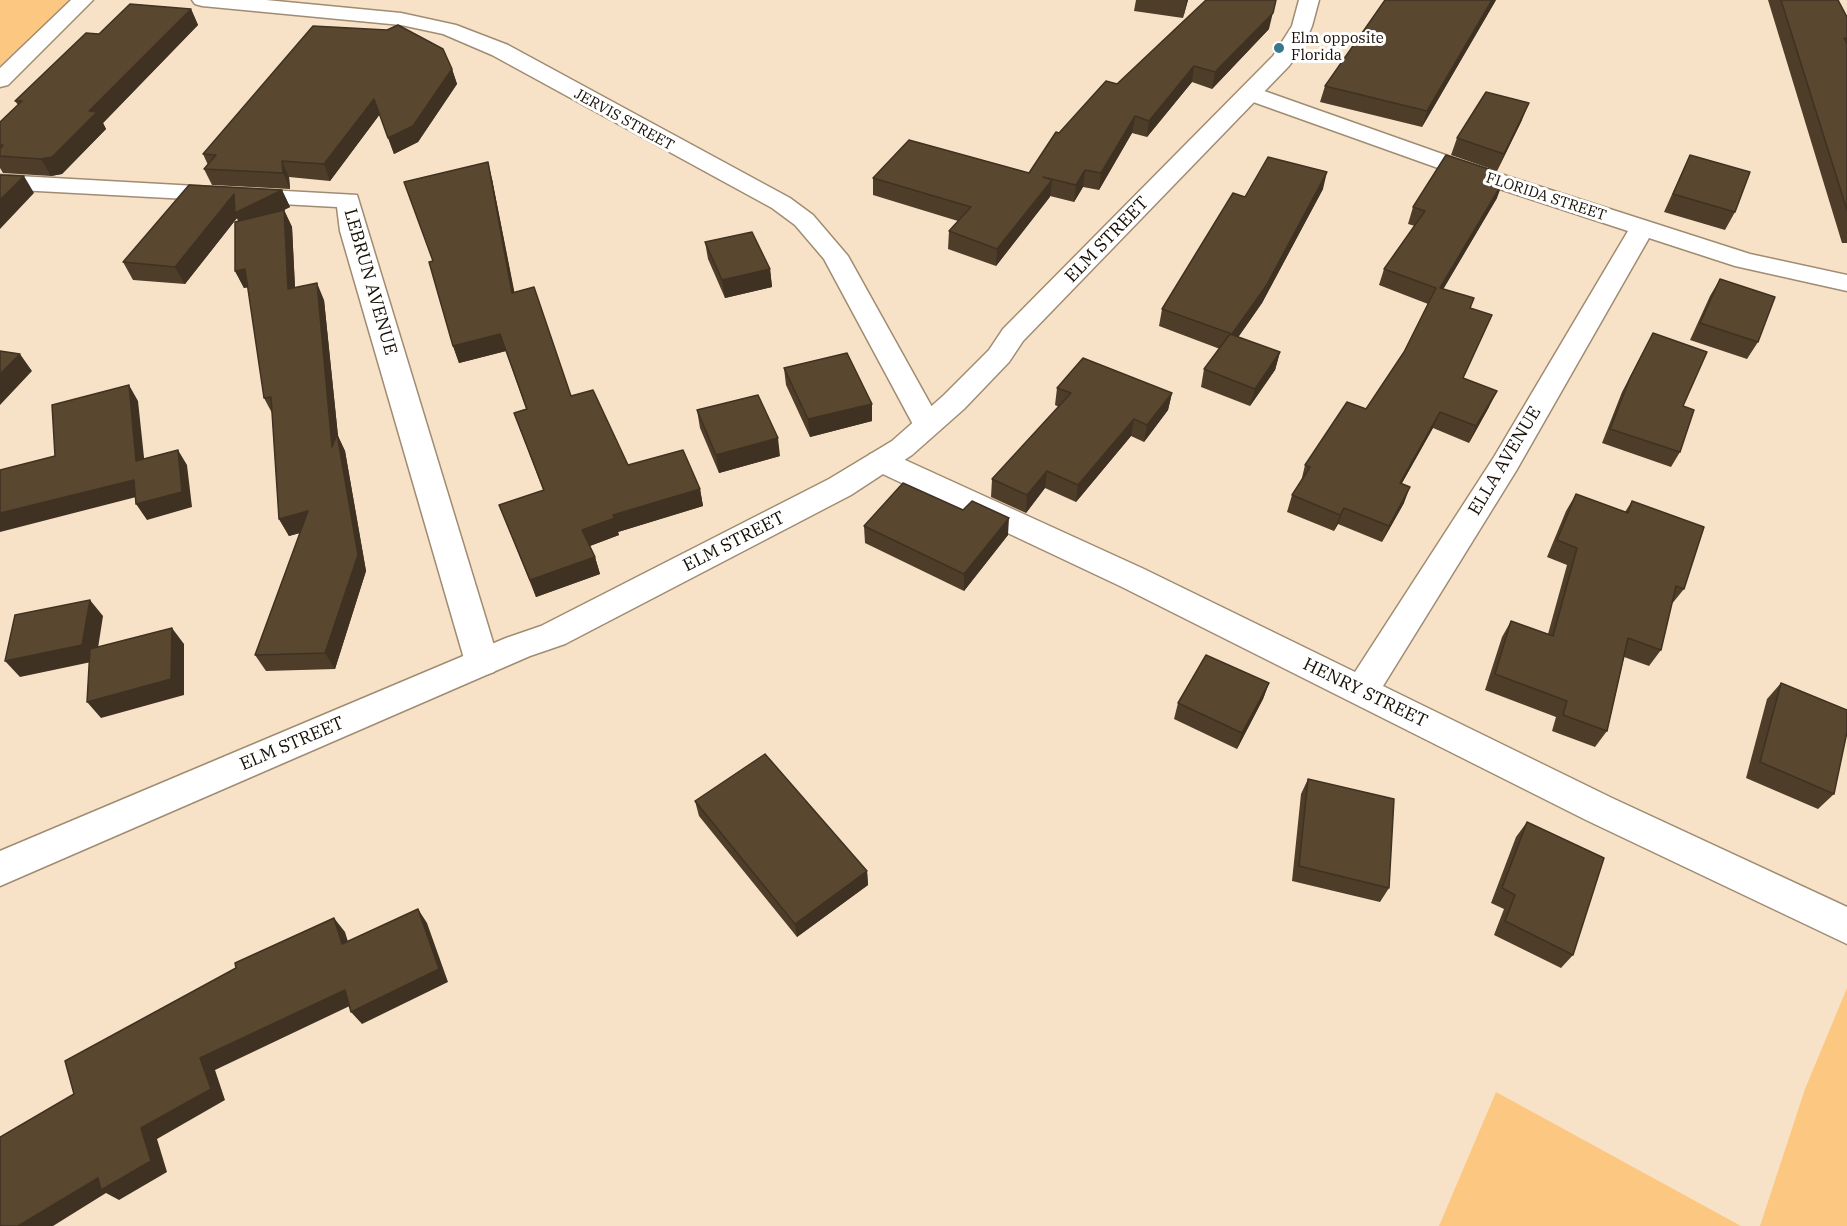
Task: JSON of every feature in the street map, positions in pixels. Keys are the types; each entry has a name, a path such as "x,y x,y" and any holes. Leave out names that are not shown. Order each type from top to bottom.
{"street":[{"path":"0,80 83,0"},
{"name":"JERVIS STREET","path":"202,0 401,19 449,29 500,50 747,187 781,203 804,220 835,256 927,425"},
{"name":"ELM STREET","path":"0,869 482,662 553,635 840,487 902,448 962,395 999,356 1013,335 1250,93 1293,45 1309,0"},
{"name":"FLORIDA STREET","path":"1250,93 1474,173 1744,261 1818,279 1847,283"},
{"name":"LEBRUN AVENUE","path":"0,182 348,200 353,231 482,662"},
{"name":"ELLA AVENUE","path":"1361,691 1505,464 1642,228"},
{"name":"HENRY STREET","path":"881,461 1133,578 1599,809 1847,926"}],"shaded area":[{"path":"0,0 82,0 0,82"},
{"path":"1847,988 1847,1226 1760,1226 1805,1089"},
{"path":"1496,1092 1741,1226 1439,1226"}],"building":[{"path":"1206,0 1276,0 1273,13 1215,72 1194,66 1149,121 1135,116 1101,173 1085,170 1076,185 1043,177 1052,180 997,249 949,231 971,207 873,178 909,140 1029,173 1056,132 1059,133 1106,81 1117,84"},
{"path":"1385,0 1492,0 1427,111 1325,86"},
{"path":"1781,0 1838,0 1847,17 1847,39 1844,38 1847,44 1847,210"},
{"path":"130,4 191,9 89,111 97,112 52,157 41,159 0,156 0,149 3,145 0,145 0,122 22,101 15,101 86,33 99,34"},
{"path":"398,25 443,49 452,69 413,126 388,138 374,99 324,164 282,161 283,173 204,169 216,155 203,154 313,26 387,30"},
{"path":"1486,92 1529,103 1504,154 1457,138"},
{"path":"1446,155 1495,171 1492,178 1503,182 1440,288 1474,298 1470,308 1492,315 1463,378 1497,391 1476,426 1440,412 1400,483 1410,487 1389,526 1344,508 1340,515 1292,495 1310,467 1305,465 1347,402 1366,409 1404,352 1436,288 1384,269 1425,211 1413,207"},
{"path":"1690,155 1750,172 1735,212 1673,194"},
{"path":"1268,157 1327,172 1266,286 1232,334 1162,309 1233,193 1245,197"},
{"path":"488,162 512,293 534,287 571,396 593,390 628,465 683,450 700,489 613,515 615,518 582,530 595,557 530,580 499,505 544,490 514,413 527,409 500,334 453,346 429,262 433,261 404,182"},
{"path":"0,175 24,176 0,200"},
{"path":"189,185 282,190 235,213 234,194 175,267 123,262"},
{"path":"284,210 288,289 317,283 332,447 337,434 358,555 325,653 255,655 308,511 279,519 271,397 264,398 245,269 235,271 235,222"},
{"path":"752,232 770,269 722,280 705,242"},
{"path":"1720,279 1775,297 1758,342 1700,323"},
{"path":"1653,333 1707,352 1683,406 1694,410 1680,452 1610,429 1630,378"},
{"path":"1230,334 1280,352 1255,389 1204,369"},
{"path":"0,351 20,354 0,374"},
{"path":"847,353 872,404 808,419 784,368"},
{"path":"1083,358 1172,393 1147,425 1134,419 1078,485 1047,471 1027,495 992,479 1071,393 1057,388"},
{"path":"129,385 136,461 178,450 182,492 136,504 134,480 0,513 0,470 55,456 52,405"},
{"path":"758,395 778,438 716,455 697,410"},
{"path":"903,483 963,510 972,501 1009,518 964,574 864,526"},
{"path":"1576,494 1628,513 1632,501 1704,527 1684,589 1676,586 1661,650 1628,638 1607,731 1563,715 1567,701 1495,674 1511,621 1553,636 1577,548 1557,540"},
{"path":"90,600 82,645 5,661 15,615"},
{"path":"172,628 171,679 87,702 90,649"},
{"path":"1206,655 1269,683 1242,733 1178,703"},
{"path":"1781,683 1847,710 1847,732 1834,794 1760,762"},
{"path":"765,754 867,871 795,924 695,801"},
{"path":"1308,779 1394,799 1389,888 1299,866"},
{"path":"1527,822 1604,858 1573,955 1505,921 1515,895 1502,888"},
{"path":"418,909 439,969 351,1012 345,990 200,1058 211,1089 141,1128 151,1161 101,1190 98,1178 18,1226 0,1226 0,1137 74,1094 65,1061 236,968 235,963 334,918 342,944"}],"place":[{"name":"Elm opposite Florida","path":"1279,48"}]}
